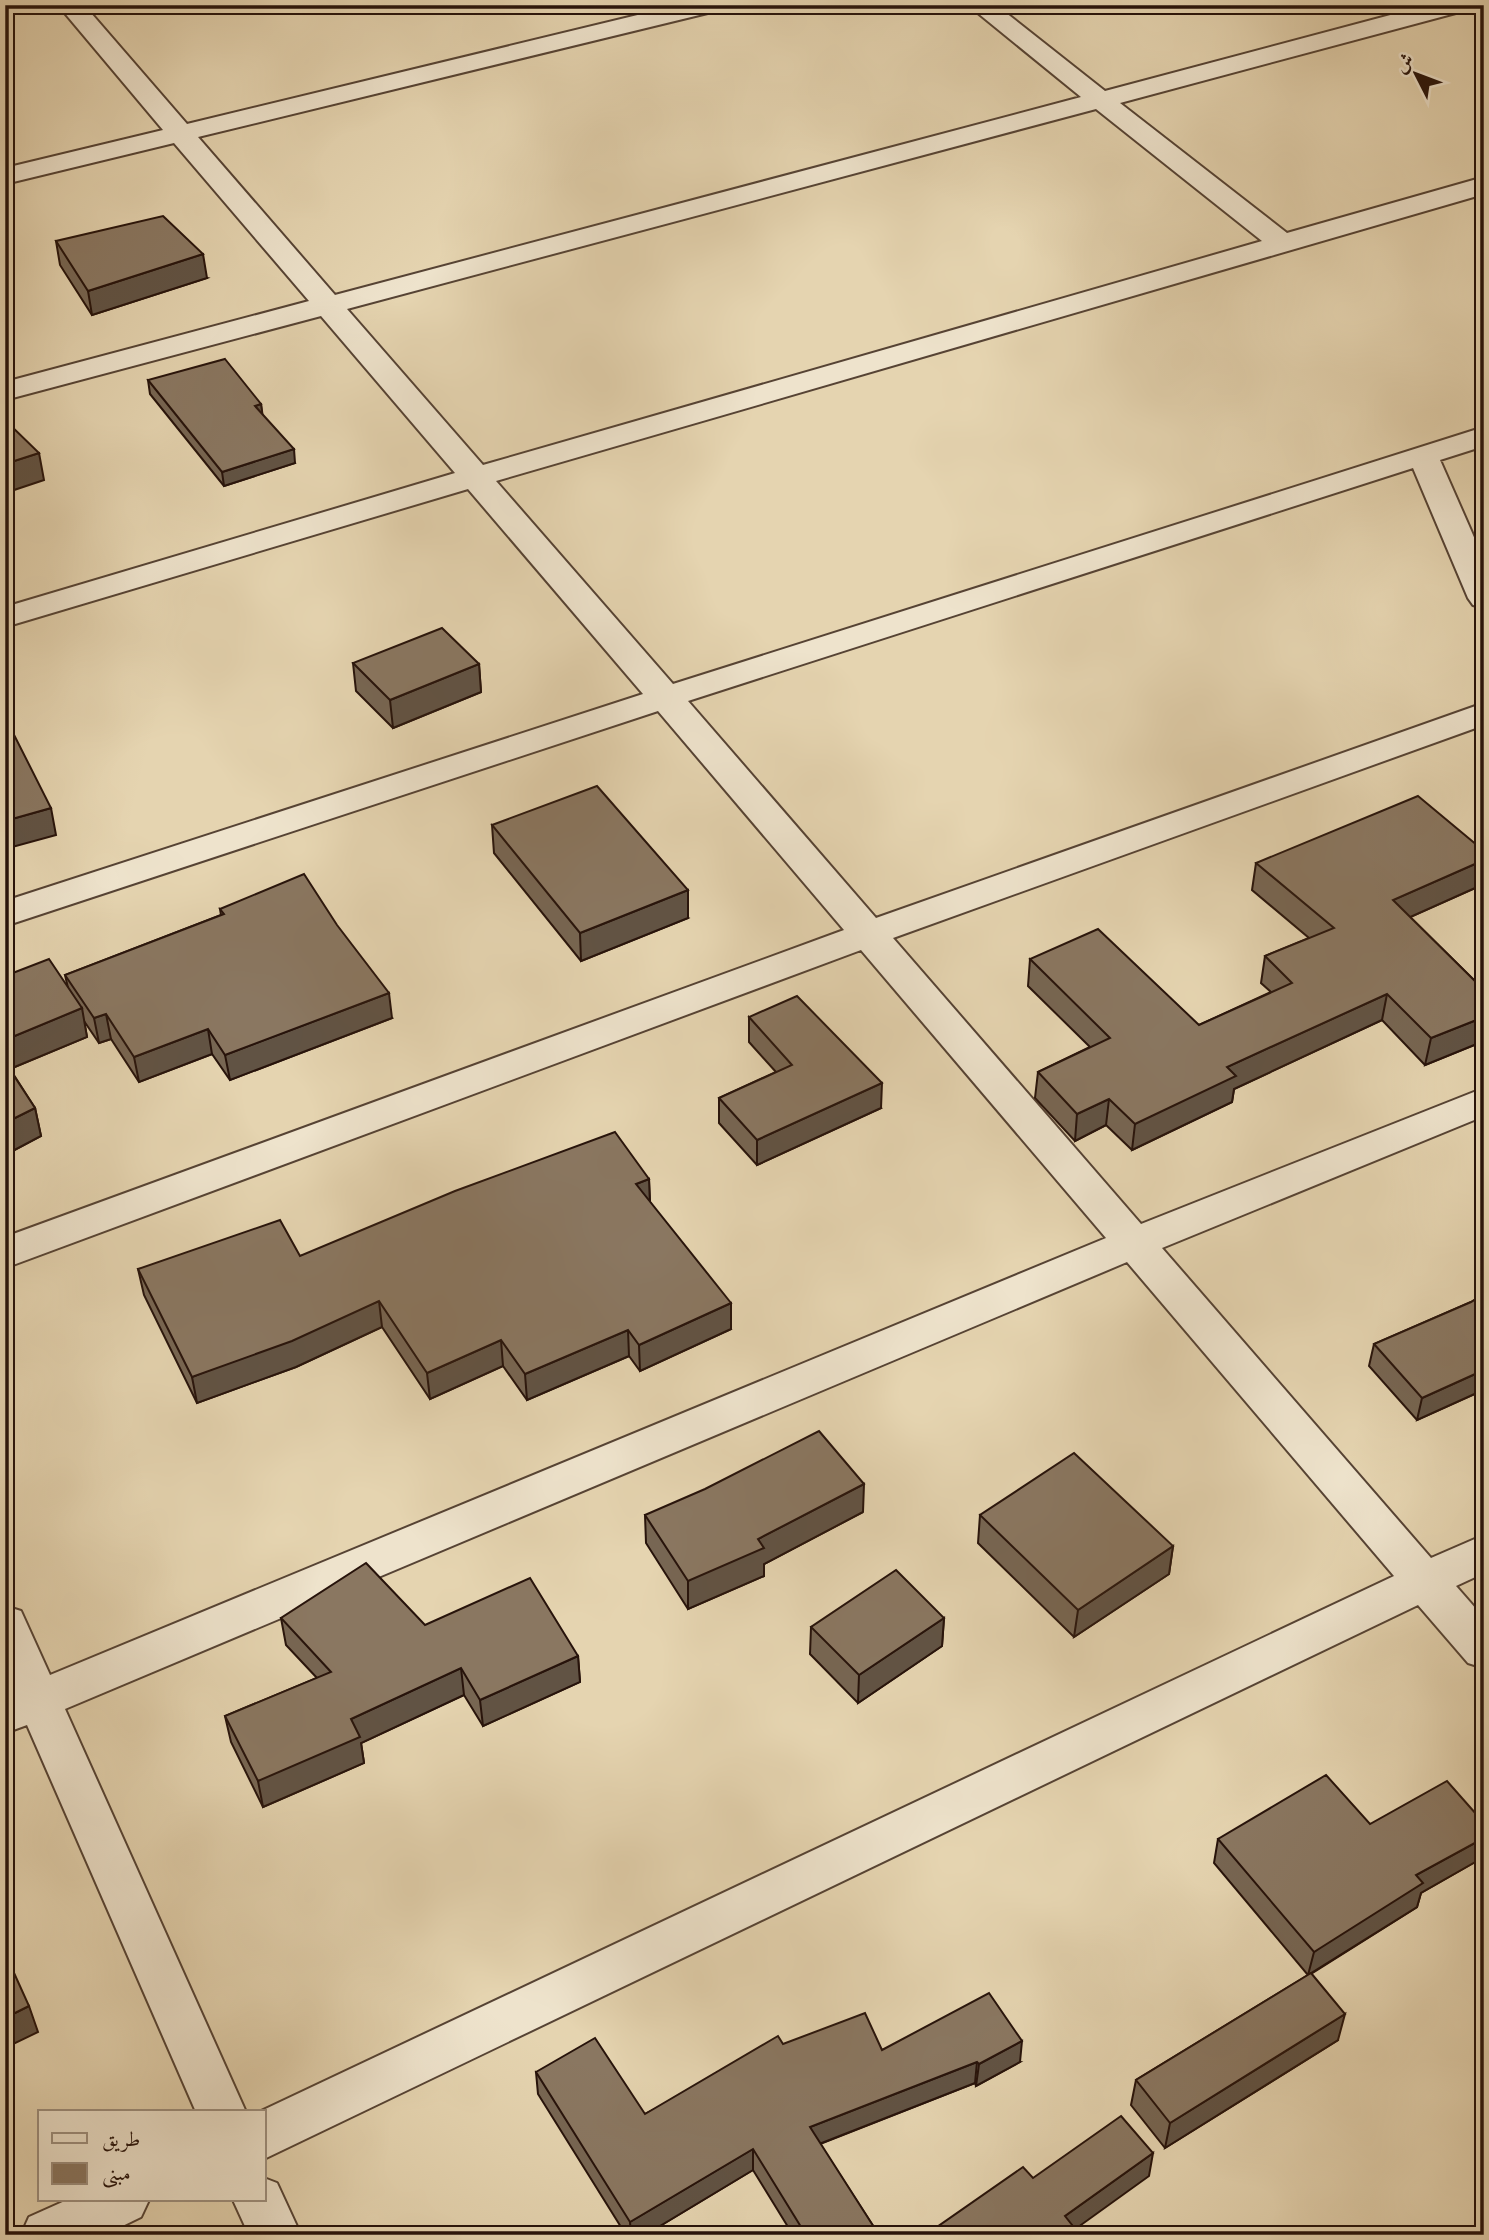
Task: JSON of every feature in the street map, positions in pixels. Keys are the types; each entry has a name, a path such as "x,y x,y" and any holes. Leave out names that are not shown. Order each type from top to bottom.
{"street":[{"path":"70,5 1484,1650"},
{"path":"5,176 710,5"},
{"path":"980,5 1282,243"},
{"path":"5,391 1458,5"},
{"path":"5,617 475,477 1484,185"},
{"path":"5,915 664,698 1484,436"},
{"path":"1423,455 1484,598"},
{"path":"5,1253 867,934 1484,712"},
{"path":"22,1708 1134,1243 1484,1101"},
{"path":"266,2134 1484,1553"},
{"path":"5,1624 22,1708 220,2110"},
{"path":"47,2235 119,2202"},
{"path":"261,2202 275,2235"}],"building":[{"path":"163,216 203,254 88,291 56,241"},
{"path":"225,359 261,404 255,406 294,449 222,472 148,380"},
{"path":"5,420 39,453 5,464"},
{"path":"442,628 479,664 390,700 353,663"},
{"path":"5,717 51,808 5,821"},
{"path":"597,786 688,890 580,933 492,825"},
{"path":"1418,796 1484,851 1484,860 1393,900 1484,990 1484,1017 1431,1038 1387,994 1227,1067 1236,1076 1135,1124 1109,1099 1077,1114 1038,1072 1110,1038 1030,959 1098,929 1199,1025 1292,983 1265,956 1334,928 1256,863"},
{"path":"304,874 337,925 389,993 225,1055 208,1029 134,1057 106,1014 94,1018 65,975 224,914 220,909"},
{"path":"49,959 82,1008 5,1040 5,976"},
{"path":"797,996 882,1083 757,1140 719,1098 792,1065 749,1017"},
{"path":"5,1062 35,1108 5,1123"},
{"path":"615,1132 649,1179 636,1184 731,1303 639,1345 628,1330 525,1374 501,1340 427,1373 379,1301 292,1341 192,1377 138,1269 280,1220 300,1256 455,1191"},
{"path":"1484,1294 1484,1370 1422,1398 1374,1344"},
{"path":"819,1431 864,1484 758,1539 764,1548 688,1581 645,1515 705,1489"},
{"path":"1074,1453 1173,1546 1078,1610 980,1515"},
{"path":"366,1563 425,1625 530,1578 578,1656 480,1700 461,1668 351,1719 360,1737 258,1781 225,1716 331,1672 281,1618"},
{"path":"896,1570 944,1618 859,1675 811,1627"},
{"path":"1326,1775 1370,1824 1447,1781 1484,1823 1484,1838 1416,1875 1423,1883 1314,1952 1218,1839"},
{"path":"5,1953 29,2006 5,2018"},
{"path":"1311,1973 1345,2014 1170,2123 1136,2080"},
{"path":"989,1993 1022,2041 979,2064 977,2062 810,2127 879,2235 806,2235 753,2149 630,2222 536,2072 595,2038 645,2114 778,2036 783,2044 865,2013 882,2050"},
{"path":"1121,2116 1153,2153 1065,2216 1080,2235 927,2234 1023,2167 1033,2178"}]}
